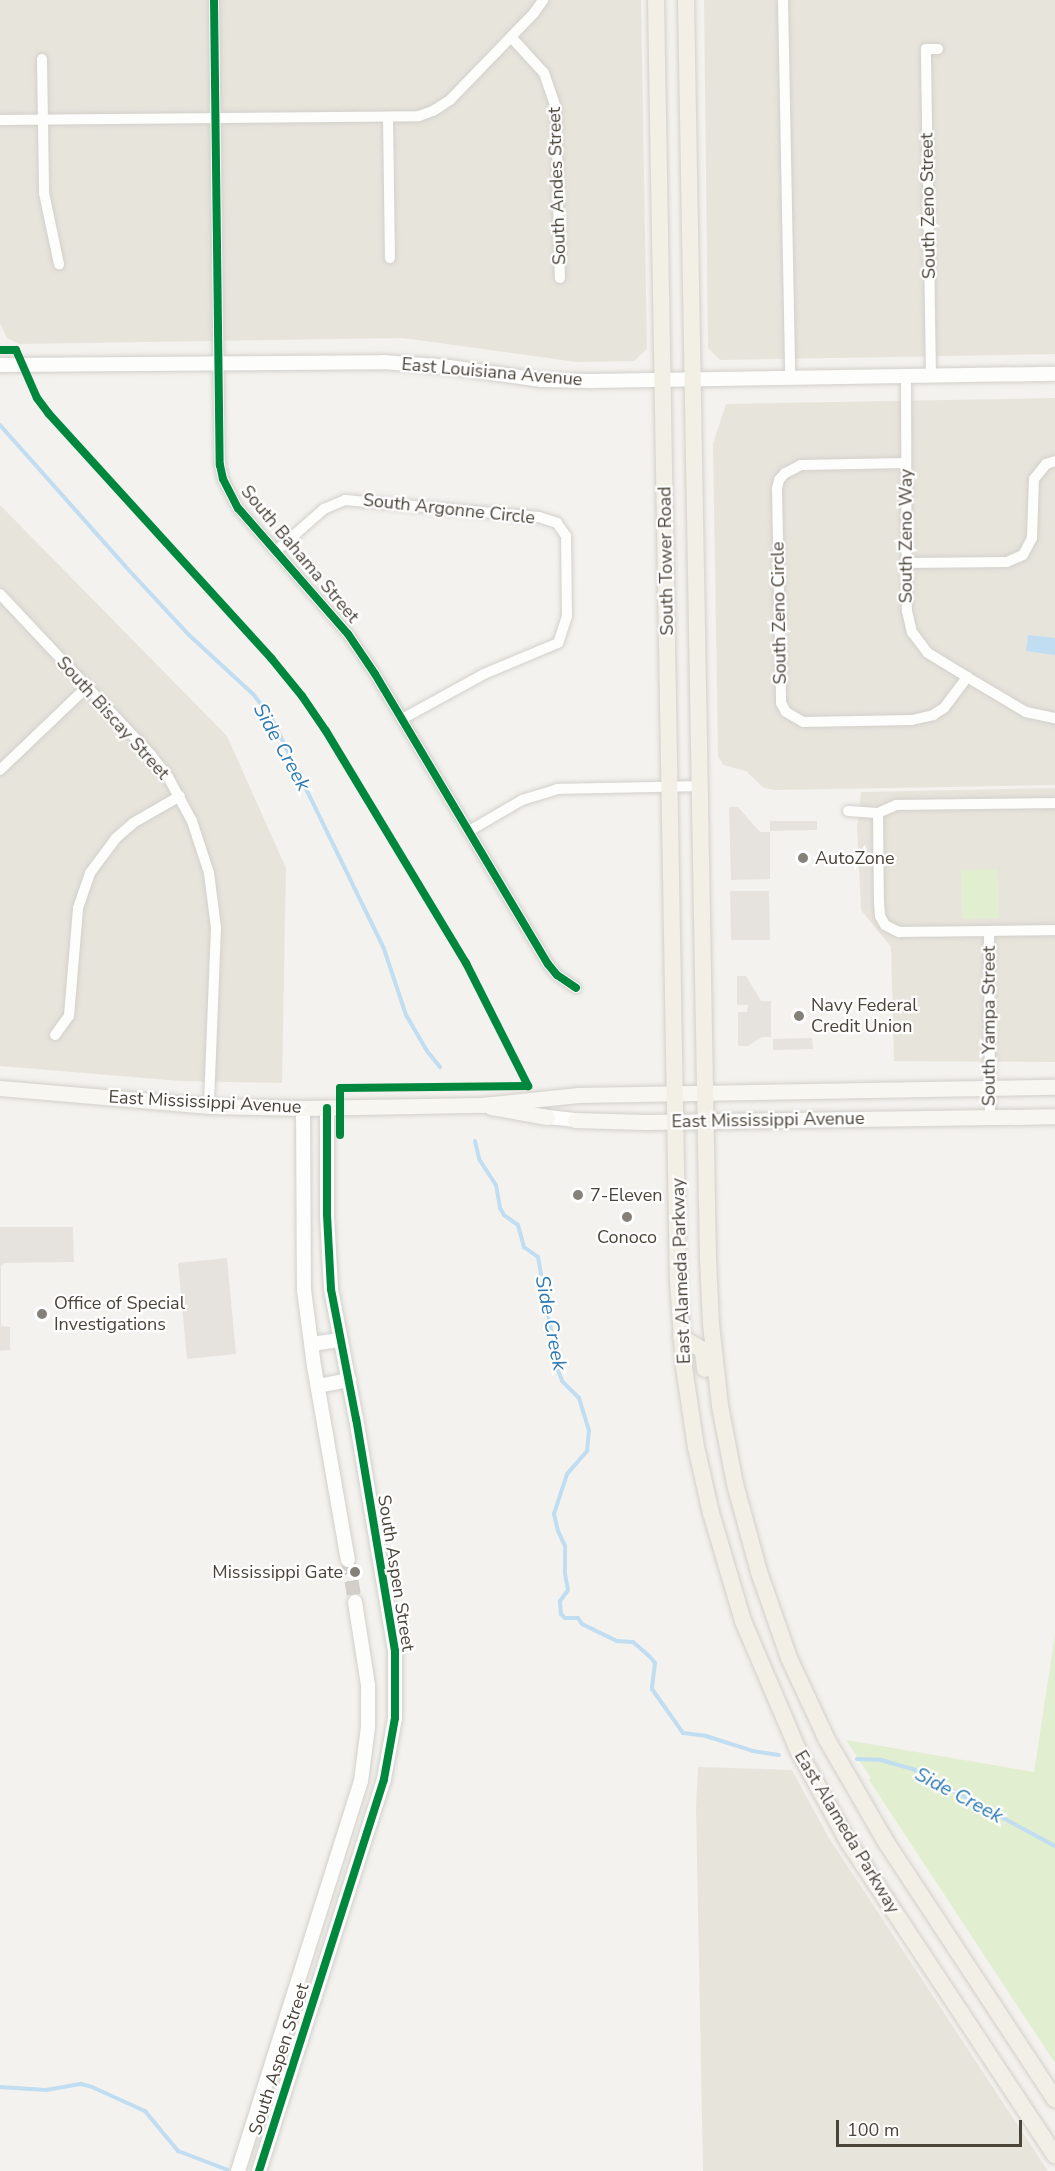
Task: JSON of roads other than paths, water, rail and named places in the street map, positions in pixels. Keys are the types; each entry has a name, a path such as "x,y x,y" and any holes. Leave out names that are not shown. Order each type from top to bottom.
{"main road":[{"name":"South Tower Road","path":"656,0 676,1122"},
{"name":"South Tower Road","path":"686,0 706,1121"},
{"name":"East Mississippi Avenue","path":"0,1088 209,1106 327,1108 482,1105 550,1096 1055,1087"},
{"name":"East Mississippi Avenue","path":"482,1105 547,1117"},
{"name":"East Mississippi Avenue","path":"575,1120 676,1122 1055,1116"},
{"name":"East Alameda Parkway","path":"706,1121 709,1300 720,1406 741,1507 766,1593 789,1658 827,1740 886,1842 1055,2099"},
{"name":"East Alameda Parkway","path":"676,1122 681,1337 696,1447 717,1535 743,1621 788,1729 849,1843 1055,2155"},
{"path":"681,1337 702,1350 711,1416 727,1443"}],"street":[{"name":"South Bahama Street","path":"214,0 220,465 223,479 238,508 348,634 548,964 557,975 576,988"},
{"path":"0,120 419,116 441,107 512,37 543,0"},
{"path":"783,0 790,378"},
{"name":"South Andes Street","path":"512,37 544,73 556,107 560,278"},
{"name":"South Zeno Street","path":"931,376 926,49 938,49"},
{"path":"42,59 44,193 59,264"},
{"path":"388,117 390,258"},
{"name":"East Louisiana Avenue","path":"0,365 219,362 410,363 542,380 663,381 1055,374"},
{"name":"South Zeno Way","path":"906,377 907,611 912,632 928,653 967,677 1026,712 1055,718"},
{"path":"907,563 1007,562 1023,555 1032,538 1034,479 1039,471 1055,461"},
{"name":"South Zeno Circle","path":"906,463 801,465 785,473 779,480 777,489 782,703 786,712 803,722 912,720 933,715 944,708 967,677"},
{"name":"South Argonne Circle","path":"276,551 324,509 345,500 539,517 557,524 566,536 567,616 558,643 484,674 402,720"},
{"name":"South Biscay Street","path":"0,594 151,754 180,796 202,846 214,901 216,928 209,1106"},
{"path":"0,770 87,687"},
{"path":"469,831 522,800 557,789 700,786"},
{"path":"54,1035 69,1016 78,908 90,873 116,838 133,823 180,796"},
{"path":"848,811 878,813 896,805 1055,802"},
{"name":"South Yampa Street","path":"878,813 879,902 880,916 885,925 899,932 989,931 990,1118"},
{"path":"989,931 1055,930"},
{"path":"303,1108 303,1266 311,1344 348,1560"},
{"name":"South Aspen Street","path":"260,2169 384,1779 395,1718 395,1651 329,1274 327,1108"},
{"name":"East Mississippi Avenue","path":"547,1117 575,1120"},
{"path":"311,1344 340,1340"},
{"path":"318,1386 349,1380"},
{"name":"South Aspen Street","path":"240,2166 361,1781 368,1727 368,1685 355,1602"}],"water":[{"path":"1028,635 1055,638 1055,655 1026,651"}],"waterway":[{"name":"Side Creek","path":"0,425 189,635 253,694 271,717 384,949 406,1015 427,1051 440,1067"},
{"name":"Side Creek","path":"475,1141 479,1159 496,1185 500,1208 504,1215 518,1225 524,1247 538,1257 551,1330 558,1349 556,1365 562,1381 579,1398 589,1430 587,1451 567,1474 554,1514 565,1546 565,1574 568,1590 560,1601 561,1614 565,1618 578,1618 582,1624 617,1641 633,1642 649,1656 655,1663 652,1689 683,1733 706,1736 753,1751 779,1755"},
{"name":"Side Creek","path":"857,1759 881,1760 913,1769 1055,1846"},
{"path":"0,2087 46,2090 81,2084 92,2087 145,2111 178,2151 228,2170"}],"tunnel":[{"path":"348,1560 355,1602"}],"place":[{"name":"AutoZone","path":"803,858"},
{"name":"Navy Federal Credit Union","path":"799,1016"},
{"name":"7-Eleven","path":"578,1195"},
{"name":"Conoco","path":"627,1217"},
{"name":"Office of Special Investigations","path":"42,1314"},
{"name":"Mississippi Gate","path":"355,1572"}]}
